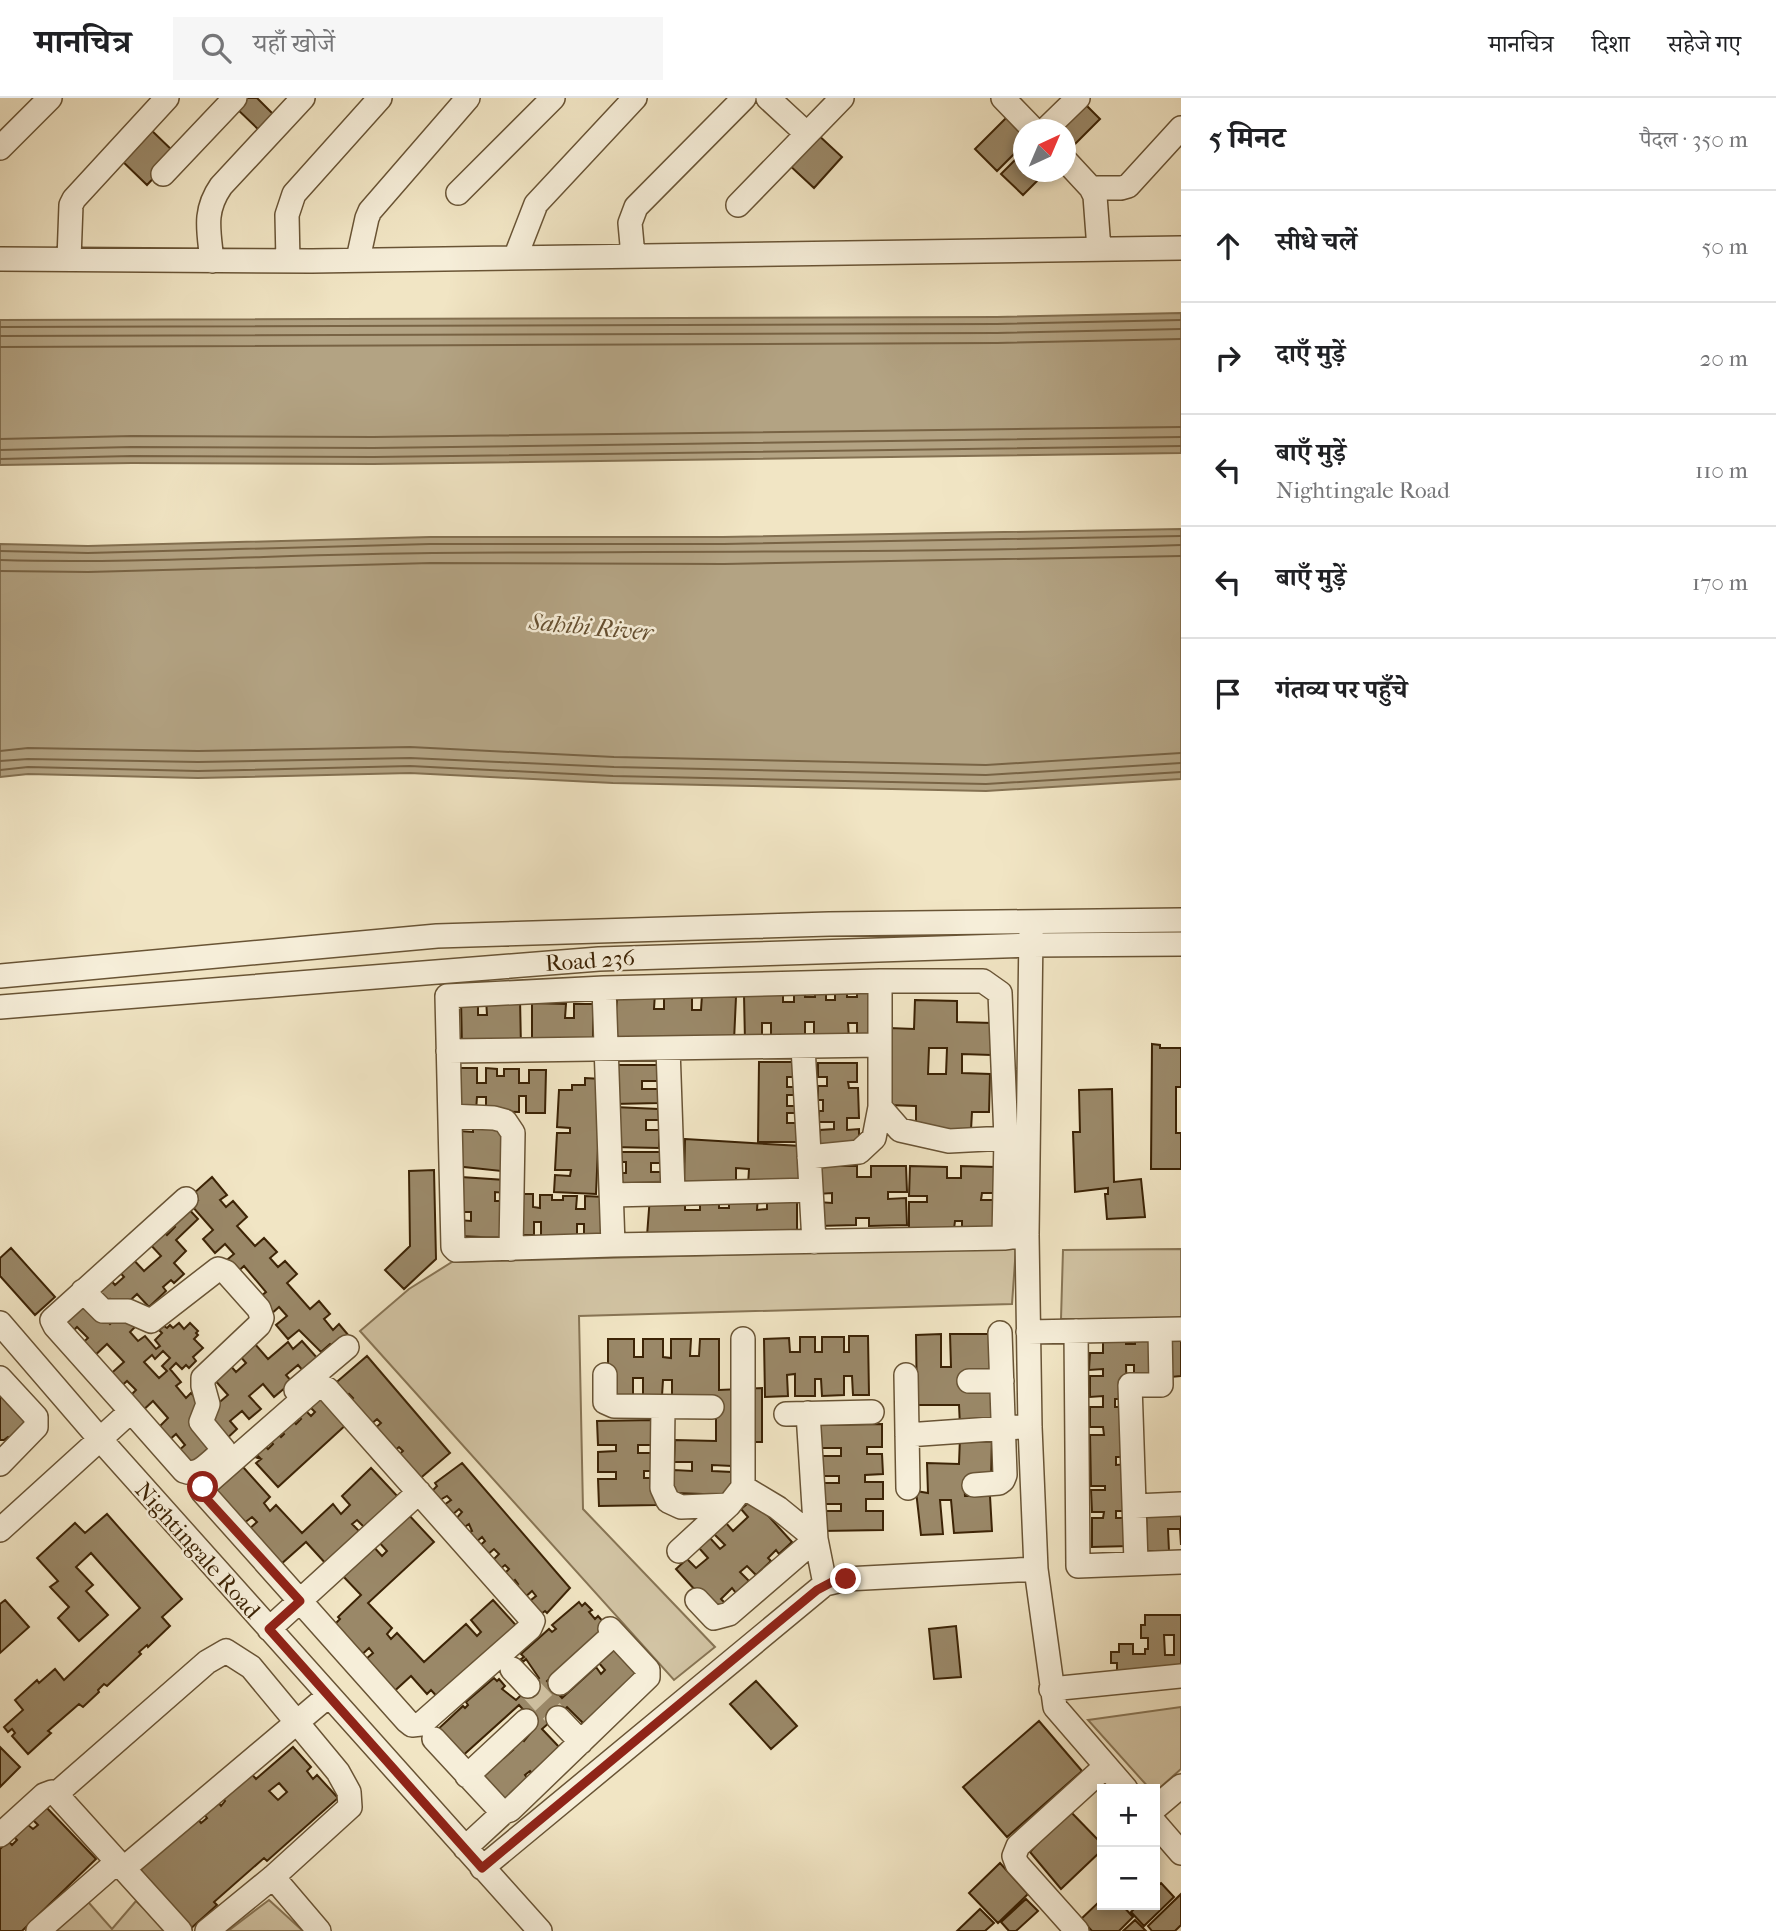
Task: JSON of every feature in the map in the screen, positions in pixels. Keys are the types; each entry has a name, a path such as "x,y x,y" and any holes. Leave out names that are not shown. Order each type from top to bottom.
{"street":[{"path":"0,148 50,98"},
{"path":"69,259 71,205 74,199 167,98"},
{"path":"163,174 235,98"},
{"path":"212,261 208,218 215,196 221,186 303,98"},
{"path":"288,261 287,215 294,194 380,98"},
{"path":"358,259 370,211 468,98"},
{"path":"458,194 553,98"},
{"path":"514,258 536,204 635,98"},
{"path":"633,256 630,223 636,207 744,98"},
{"path":"768,98 807,134"},
{"path":"738,205 842,98"},
{"path":"1003,98 1023,119"},
{"path":"1056,119 1078,98"},
{"path":"1091,188 1128,186 1181,128"},
{"path":"1076,172 1095,196 1099,249"},
{"path":"0,259 288,261 1181,248"},
{"path":"0,976 437,936 829,924 1181,920"},
{"path":"1031,921 1027,1236 1030,1427 1036,1569 1055,1707 1122,1784"},
{"name":"Road 236","path":"0,1007 599,959 1031,945 1181,944"},
{"path":"809,1157 859,1152 874,1138 880,1107 880,981"},
{"path":"1004,1238 1006,1138 1000,993 984,981 604,988 447,996 454,1249 460,1251 613,1245 1004,1238 1027,1236"},
{"path":"604,988 613,1245"},
{"path":"448,1051 880,1045"},
{"path":"803,1047 814,1242"},
{"path":"668,1048 673,1193"},
{"path":"880,1107 901,1130 949,1140 1006,1138"},
{"path":"450,1116 494,1118 505,1121 513,1133 511,1249"},
{"path":"612,1195 810,1190"},
{"path":"186,1199 52,1320 184,1471 197,1472 347,1347"},
{"path":"83,1291 103,1311 128,1311 151,1321 218,1269 226,1272 261,1313 262,1321 203,1378 208,1404 201,1422 224,1450"},
{"name":"Nightingale Road","path":"0,1322 99,1438 540,1931"},
{"path":"1028,1332 1170,1329 1171,1384 1130,1385 1136,1562"},
{"path":"1076,1331 1078,1566 1181,1562"},
{"path":"974,1485 999,1483 1003,1480 1000,1333"},
{"path":"679,1550 736,1496 743,1339"},
{"path":"605,1375 605,1402 614,1406 712,1407"},
{"path":"906,1375 908,1488"},
{"path":"0,1378 36,1418 36,1427 0,1464"},
{"path":"969,1381 1002,1381"},
{"path":"323,1386 419,1492 533,1621 530,1628 421,1724 412,1725 204,1496 203,1487 314,1389 323,1386"},
{"path":"663,1407 662,1488 668,1501 681,1507 736,1496 778,1508 816,1539"},
{"path":"0,1530 131,1411"},
{"path":"825,1584 797,1414 872,1412"},
{"path":"907,1435 1030,1427"},
{"path":"269,1629 419,1492"},
{"path":"1135,1506 1181,1504"},
{"path":"697,1600 714,1618 729,1614 816,1539"},
{"path":"482,1868 825,1584 846,1579 1036,1569"},
{"path":"465,1848 504,1812 510,1810 648,1677 648,1670 612,1632 560,1684"},
{"path":"56,1794 207,1662 226,1651 251,1667 338,1772 349,1792 350,1807 273,1877 207,1931"},
{"path":"1051,1689 1181,1676"},
{"path":"38,1931 328,1696"},
{"path":"558,1718 580,1742"},
{"path":"467,1776 526,1721"},
{"path":"434,1739 493,1804 504,1812"},
{"path":"1077,1931 1017,1864 1014,1856 1018,1846 1106,1766"},
{"path":"1160,1804 1181,1786"},
{"path":"0,1835 44,1795 52,1792 56,1794 180,1931"},
{"path":"1160,1829 1181,1853"},
{"path":"273,1877 319,1931"}],"shaded area":[{"path":"1016,1247 1012,1304 579,1316 583,1509 715,1647 674,1680 360,1331 409,1289 452,1262"},
{"path":"1181,1249 1181,1319 1061,1319 1063,1250"},
{"path":"1181,1707 1181,1769 1160,1788 1160,1784 1146,1784 1088,1720"},
{"path":"82,1895 112,1929 136,1901 168,1931 40,1931"},
{"path":"269,1900 303,1931 228,1931"}],"water":[{"path":"1181,313 1181,453 373,464 0,465 0,320 997,317"},
{"name":"Sahibi River","path":"1181,529 1181,779 986,791 613,783 410,773 198,778 28,774 0,777 0,544 88,546 430,537 723,537"}],"building":[{"path":"241,98 257,98 277,118 262,133 234,106"},
{"path":"1083,102 1100,119 1076,143 1076,119 1066,119"},
{"path":"1011,113 1016,119 1013,119 1013,155 997,171 975,149"},
{"path":"147,126 176,154 147,185 118,157"},
{"path":"815,132 842,157 814,188 787,163"},
{"path":"1013,162 1013,182 1036,182 1023,195 1001,174"},
{"path":"618,992 655,993 654,1009 664,1009 664,994 692,995 692,1010 701,1010 702,995 736,997 734,1041 612,1043"},
{"path":"783,993 783,1002 794,1002 794,993 815,997 815,993 826,993 826,1000 835,1000 835,993 847,993 847,997 857,997 857,993 870,993 868,1038 857,1038 857,1023 848,1023 849,1039 814,1039 814,1022 805,1022 805,1040 771,1040 771,1023 762,1023 762,1041 745,1041 744,995"},
{"path":"520,998 521,1048 462,1049 461,999 478,999 478,1015 487,1015 486,999"},
{"path":"915,1000 957,1001 957,1022 992,1023 991,1055 962,1054 962,1073 990,1074 989,1112 972,1112 971,1130 916,1128 916,1106 888,1105 890,1028 914,1029","holes":["929,1048 947,1048 946,1074 928,1074"]},
{"path":"532,1003 566,1004 565,1018 574,1018 574,1004 593,1004 593,1045 532,1044"},
{"path":"1152,1044 1160,1045 1160,1048 1181,1048 1181,1087 1176,1087 1176,1133 1181,1133 1181,1169 1151,1169"},
{"path":"759,1062 801,1062 801,1077 787,1077 787,1087 800,1087 801,1095 787,1095 787,1106 801,1106 801,1113 787,1113 787,1123 801,1123 800,1142 758,1142"},
{"path":"818,1063 857,1063 857,1082 848,1082 849,1088 858,1088 859,1118 847,1118 847,1130 859,1129 859,1146 820,1146 820,1130 834,1129 834,1122 819,1122 823,1100 818,1100 818,1086 827,1086 827,1077 818,1077"},
{"path":"614,1065 658,1065 658,1081 642,1081 642,1089 658,1089 659,1103 614,1104 614,1089 619,1089 619,1082 614,1082"},
{"path":"456,1068 477,1068 477,1083 486,1083 486,1068 497,1069 497,1076 504,1076 504,1069 519,1069 519,1083 529,1083 529,1070 546,1070 545,1113 526,1113 526,1096 519,1096 519,1112 486,1111 486,1097 477,1097 476,1111 455,1111"},
{"path":"585,1078 601,1079 596,1194 554,1192 555,1175 570,1176 571,1170 555,1170 557,1133 570,1133 570,1128 557,1127 559,1090 572,1090 572,1085 585,1085"},
{"path":"1112,1089 1114,1182 1141,1179 1145,1217 1107,1219 1105,1194 1108,1194 1108,1188 1075,1192 1073,1132 1080,1132 1079,1090"},
{"path":"614,1107 658,1109 659,1120 646,1120 646,1130 659,1130 659,1148 613,1147"},
{"path":"483,1124 505,1127 501,1171 455,1166 458,1131 473,1132 473,1128 482,1129"},
{"path":"685,1139 801,1146 799,1186 748,1185 749,1169 736,1168 736,1184 684,1182"},
{"path":"619,1152 664,1152 664,1163 651,1163 651,1172 664,1172 663,1189 619,1190 619,1173 626,1173 626,1162 619,1162"},
{"path":"817,1166 857,1166 857,1177 871,1177 871,1166 906,1166 907,1192 888,1192 888,1199 906,1198 907,1225 869,1226 869,1218 856,1218 856,1225 818,1226 818,1202 832,1203 832,1193 818,1194"},
{"path":"910,1166 947,1167 947,1178 961,1178 961,1166 996,1167 996,1193 982,1193 981,1200 996,1200 996,1230 962,1229 962,1221 955,1221 954,1229 909,1228 909,1202 927,1202 927,1196 909,1196"},
{"path":"434,1170 436,1259 404,1289 385,1270 410,1246 409,1171"},
{"path":"212,1177 227,1195 220,1200 226,1207 233,1201 247,1217 237,1226 255,1246 264,1238 277,1252 270,1258 278,1267 285,1261 297,1274 287,1283 310,1309 319,1301 330,1314 324,1319 333,1330 339,1324 349,1336 335,1348 330,1344 321,1352 299,1330 288,1339 276,1325 287,1316 279,1307 270,1315 256,1300 266,1292 244,1266 233,1276 222,1264 234,1254 225,1244 215,1253 203,1239 213,1230 191,1205 198,1200 193,1194"},
{"path":"461,1177 505,1180 505,1193 495,1192 495,1201 504,1201 503,1238 458,1236 459,1220 471,1221 471,1212 459,1212"},
{"path":"516,1194 533,1194 533,1207 540,1208 540,1195 552,1195 552,1200 563,1200 563,1196 577,1196 576,1209 585,1209 585,1196 605,1197 604,1238 584,1237 584,1224 577,1224 577,1237 541,1236 541,1222 534,1222 534,1235 515,1235"},
{"path":"650,1196 685,1196 685,1210 700,1210 700,1196 719,1196 719,1208 729,1208 729,1196 758,1196 757,1210 767,1209 767,1196 797,1197 797,1241 647,1236"},
{"path":"185,1205 198,1219 176,1240 186,1251 174,1263 184,1274 174,1283 171,1280 163,1287 166,1291 149,1307 137,1294 120,1310 110,1299 103,1306 90,1293 108,1277 115,1285 124,1277 117,1269 130,1256 144,1271 161,1256 147,1241 160,1228 167,1235 175,1227 169,1220"},
{"path":"11,1248 55,1297 35,1315 0,1276 0,1258"},
{"path":"81,1300 92,1304 110,1324 123,1312 136,1326 130,1332 138,1341 145,1336 156,1349 160,1346 155,1340 162,1333 159,1330 164,1326 167,1328 170,1325 173,1328 179,1323 184,1329 190,1323 198,1331 194,1339 203,1348 193,1357 196,1361 189,1368 186,1365 182,1369 176,1363 170,1369 181,1382 176,1386 186,1398 191,1393 203,1406 190,1418 213,1444 190,1465 177,1452 185,1445 176,1434 168,1441 157,1429 168,1418 153,1401 139,1414 126,1400 136,1390 127,1381 117,1390 106,1378 124,1362 107,1344 90,1360 78,1347 88,1338 77,1327 68,1336 55,1323","holes":["163,1351 170,1358 162,1366 167,1371 159,1378 144,1362 152,1355 155,1359"]},
{"path":"1103,1333 1126,1333 1126,1344 1135,1344 1135,1333 1151,1333 1151,1381 1134,1381 1134,1365 1126,1365 1127,1399 1115,1399 1115,1407 1127,1407 1127,1457 1116,1457 1116,1465 1128,1464 1128,1511 1116,1511 1116,1518 1128,1518 1129,1546 1092,1547 1092,1518 1103,1518 1104,1512 1092,1512 1091,1490 1105,1490 1105,1486 1091,1486 1090,1435 1104,1435 1103,1427 1090,1427 1090,1407 1103,1407 1103,1396 1090,1397 1090,1376 1103,1376 1103,1369 1089,1370 1090,1353 1103,1353"},
{"path":"941,1334 941,1367 951,1367 950,1334 990,1334 993,1426 960,1426 959,1405 917,1405 916,1335"},
{"path":"1181,1335 1181,1376 1171,1377 1169,1336"},
{"path":"849,1336 868,1336 869,1395 853,1395 852,1376 844,1376 844,1395 822,1396 821,1379 815,1379 815,1396 795,1396 795,1374 787,1375 788,1396 765,1397 764,1339 789,1338 790,1352 800,1352 800,1337 815,1337 815,1352 822,1352 822,1337 844,1337 844,1352 849,1352"},
{"path":"608,1339 634,1339 634,1357 643,1357 643,1339 663,1339 663,1357 671,1358 671,1339 691,1339 690,1356 699,1356 700,1339 719,1339 719,1390 762,1388 762,1442 748,1442 732,1466 712,1465 712,1471 732,1472 731,1495 674,1493 674,1470 692,1471 692,1462 674,1462 675,1440 716,1441 716,1397 672,1396 672,1380 663,1380 662,1396 643,1396 643,1378 633,1378 633,1396 608,1396"},
{"path":"302,1341 318,1359 304,1372 298,1365 286,1375 292,1382 274,1397 263,1384 249,1396 261,1409 249,1419 242,1411 230,1421 237,1429 222,1443 207,1425 215,1418 209,1411 228,1395 213,1378 229,1364 236,1372 246,1363 239,1355 254,1343 268,1359 288,1342 293,1349"},
{"path":"367,1356 450,1453 417,1481 396,1457 403,1451 399,1447 392,1453 373,1430 381,1423 377,1419 369,1426 349,1402 353,1398 349,1394 344,1399 332,1386"},
{"path":"0,1390 9,1400 7,1403 12,1408 14,1405 30,1422 11,1439 8,1437 0,1440"},
{"path":"319,1396 349,1422 278,1487 256,1463 261,1459 255,1457 259,1457 256,1454 265,1446 268,1449 273,1444 271,1441 278,1434 281,1437 284,1434 282,1431 293,1421 296,1424 301,1419 298,1416 305,1410 311,1416 315,1412 309,1406"},
{"path":"654,1420 655,1445 638,1445 638,1453 655,1453 655,1471 644,1471 644,1478 655,1478 656,1505 599,1506 598,1479 616,1479 616,1472 598,1472 598,1452 616,1451 616,1445 598,1445 597,1421"},
{"path":"882,1424 882,1447 867,1447 867,1454 882,1454 883,1474 865,1475 865,1482 883,1482 883,1499 866,1499 866,1511 883,1511 883,1530 822,1531 822,1511 841,1511 841,1504 821,1504 821,1483 839,1483 839,1476 821,1476 821,1456 841,1456 841,1448 820,1448 820,1425"},
{"path":"960,1437 992,1437 991,1481 964,1480 965,1496 990,1496 992,1531 954,1533 951,1500 940,1500 943,1534 921,1535 916,1491 928,1493 927,1463 959,1464"},
{"path":"462,1463 570,1588 547,1613 545,1611 537,1617 526,1604 536,1596 532,1591 523,1599 513,1588 518,1584 515,1580 510,1584 503,1575 509,1569 505,1565 499,1570 491,1562 499,1554 494,1549 486,1556 477,1548 485,1541 482,1537 475,1543 466,1533 472,1531 469,1524 463,1528 454,1521 462,1512 459,1509 451,1516 444,1505 451,1500 447,1496 440,1500 432,1491 437,1486 435,1483"},
{"path":"243,1467 270,1497 264,1503 270,1511 276,1505 302,1533 333,1504 341,1514 350,1505 342,1496 371,1468 399,1498 366,1529 357,1520 352,1524 361,1533 327,1565 306,1542 280,1565 248,1530 257,1522 252,1517 243,1524 215,1492"},
{"path":"753,1499 792,1542 779,1554 776,1550 768,1558 771,1561 756,1575 747,1566 740,1572 749,1581 736,1593 732,1588 721,1599 725,1603 715,1612 676,1569 687,1559 696,1568 708,1558 699,1548 710,1538 720,1549 725,1545 714,1534 726,1523 733,1531 748,1517 741,1509"},
{"path":"1146,1507 1181,1507 1181,1545 1180,1529 1168,1529 1169,1551 1147,1551"},
{"path":"407,1513 434,1542 368,1603 392,1628 387,1634 391,1639 397,1633 424,1662 466,1624 477,1636 481,1632 471,1620 493,1600 521,1631 441,1701 431,1690 427,1694 411,1676 389,1696 360,1664 373,1653 369,1648 356,1660 329,1630 340,1619 338,1617 361,1595 341,1574 372,1545 382,1556 387,1551 378,1541"},
{"path":"107,1514 182,1599 162,1617 170,1626 139,1652 141,1654 107,1686 104,1684 83,1707 79,1704 48,1731 51,1733 28,1754 12,1736 15,1733 12,1729 8,1732 4,1727 23,1710 15,1700 37,1680 39,1683 55,1669 64,1680 140,1608 91,1553 76,1567 93,1585 86,1591 108,1615 79,1641 58,1618 69,1607 50,1587 58,1581 37,1558 75,1523 85,1533"},
{"path":"5,1600 29,1627 0,1653 0,1604"},
{"path":"579,1602 582,1606 585,1603 592,1610 589,1612 595,1619 598,1616 607,1626 547,1681 562,1698 596,1667 601,1674 605,1670 599,1663 618,1646 642,1672 585,1725 567,1707 542,1729 561,1749 534,1775 530,1771 525,1775 529,1780 503,1805 477,1776 486,1774 501,1755 504,1758 513,1750 511,1748 522,1739 524,1741 537,1725 519,1705 459,1759 435,1732 463,1706 465,1708 468,1705 466,1702 494,1678 497,1681 499,1679 505,1686 502,1689 516,1700 539,1678 526,1659 523,1662 521,1659 524,1657 521,1654 549,1629 552,1632 556,1629 552,1625"},
{"path":"1145,1615 1181,1615 1181,1672 1117,1672 1117,1663 1111,1663 1111,1652 1119,1652 1119,1644 1133,1644 1133,1654 1145,1654 1148,1638 1141,1638 1141,1625 1145,1625","holes":["1164,1635 1174,1635 1174,1655 1165,1655"]},
{"path":"956,1626 961,1677 934,1679 929,1629"},
{"path":"756,1681 797,1726 771,1749 730,1704"},
{"path":"1039,1721 1082,1771 1007,1837 963,1787"},
{"path":"0,1747 20,1767 0,1787"},
{"path":"293,1747 311,1767 307,1771 313,1779 317,1775 338,1798 267,1861 264,1858 214,1902 217,1905 188,1931 136,1872 197,1818 201,1823 207,1818 203,1813 217,1801 221,1806 225,1801 222,1797 250,1772 256,1779","holes":["279,1783 287,1792 278,1800 269,1791"]},
{"path":"46,1807 96,1859 22,1931 0,1931 0,1849 8,1841 12,1845 17,1840 14,1837 27,1824 33,1829 38,1825 33,1820"},
{"path":"1068,1809 1097,1839 1097,1855 1061,1889 1030,1852"},
{"path":"1000,1863 1028,1894 998,1923 969,1893"},
{"path":"1160,1884 1174,1897 1144,1926 1131,1912 1160,1910"},
{"path":"1181,1894 1181,1925 1175,1931 1152,1931 1148,1926"},
{"path":"1026,1899 1038,1911 1016,1931 1009,1931 1001,1922"},
{"path":"1097,1904 1097,1910 1127,1910 1133,1917 1119,1931 1092,1931 1081,1919"},
{"path":"980,1909 994,1923 985,1931 957,1931"},
{"path":"1135,1920 1146,1931 1123,1931"}],"tunnel":[{"path":"528,1686 558,1718"}],"route":[{"path":"203,1487 204,1496 300,1601 269,1629 482,1868 817,1590 825,1584 846,1579"}]}
